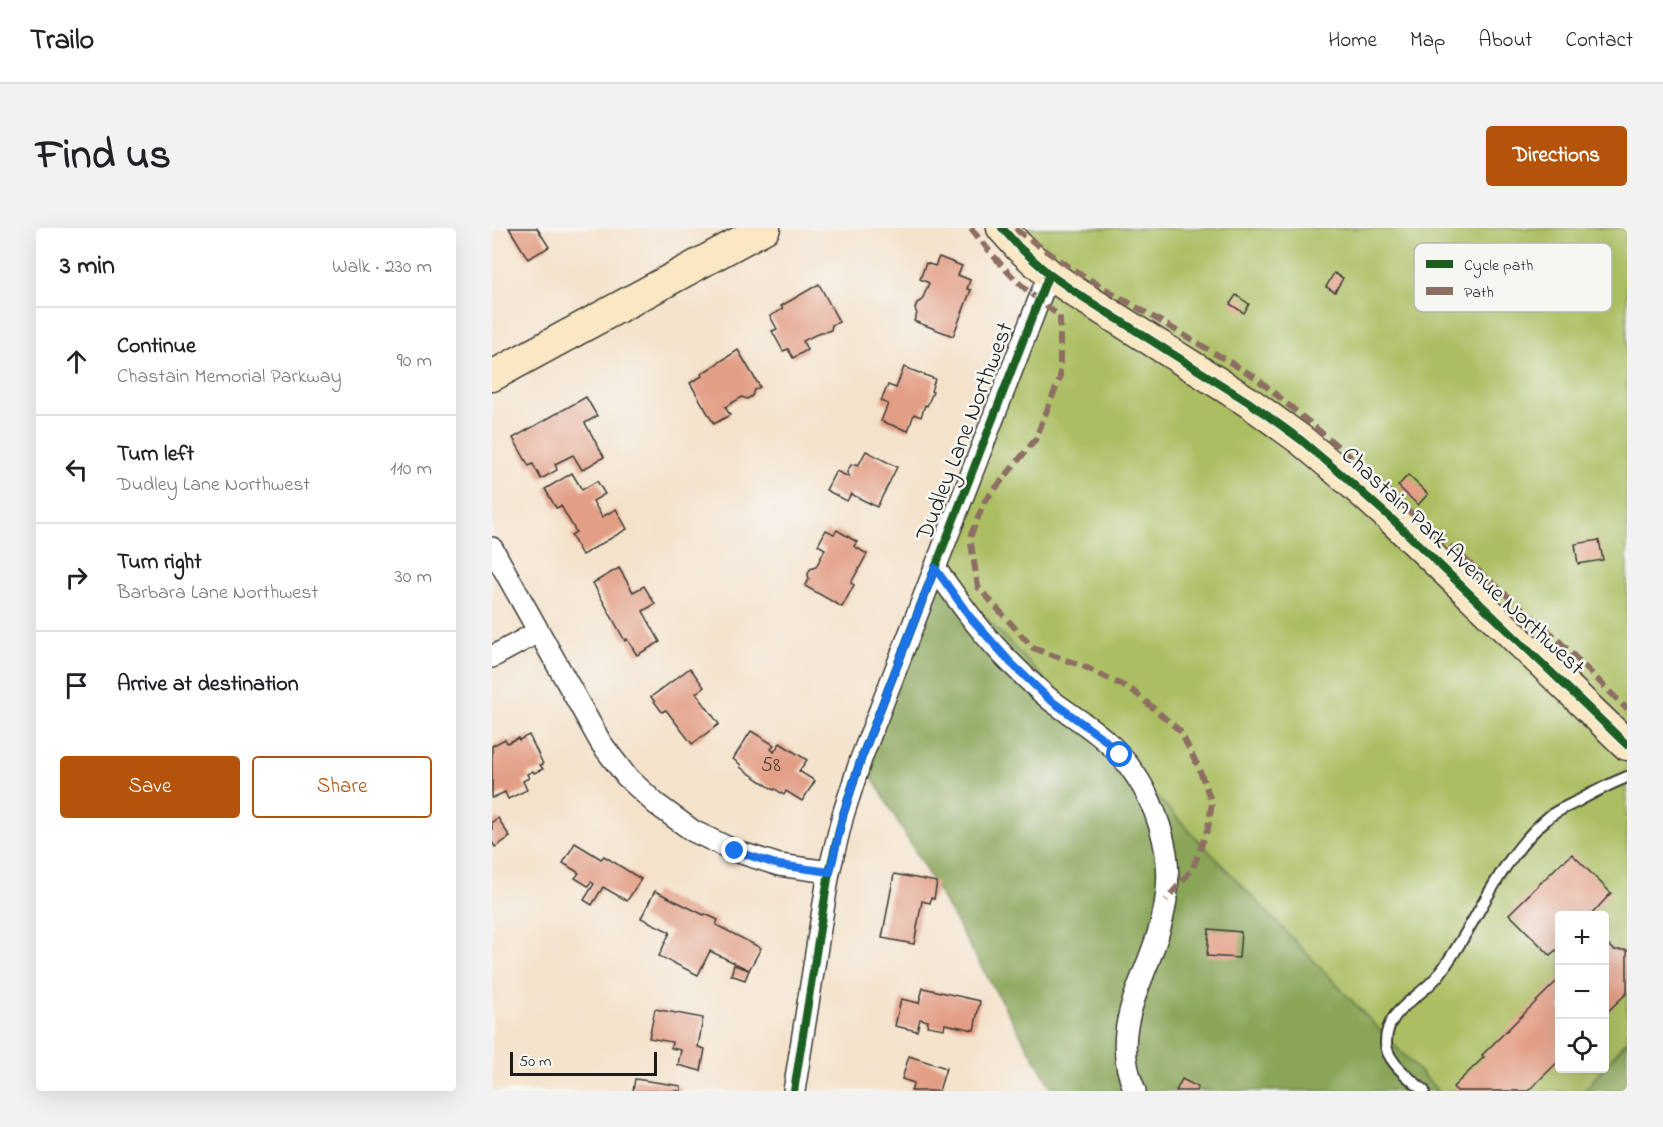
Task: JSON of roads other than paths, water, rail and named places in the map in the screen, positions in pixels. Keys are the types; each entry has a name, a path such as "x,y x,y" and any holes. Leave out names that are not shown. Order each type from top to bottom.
{"street":[{"path":"492,376 765,228"},
{"name":"Chastain Park Avenue Northwest","path":"1002,228 1049,274 1250,403 1346,477 1627,745"},
{"name":"Dudley Lane Northwest","path":"794,1091 830,872 843,815 861,759 1049,274"},
{"path":"492,548 601,744 626,776 656,804 693,831 735,851 779,865 830,872"},
{"path":"935,568 970,617 1011,663 1049,699 1105,740 1120,755 1139,780 1155,810 1166,853 1166,891 1158,933 1129,1011 1124,1040 1130,1080 1135,1091"},
{"path":"492,657 538,632"}],"lane":[{"path":"1424,1091 1392,1062 1385,1045 1388,1026 1394,1015 1425,991 1440,974 1496,881 1527,838 1555,812 1627,777"}]}
